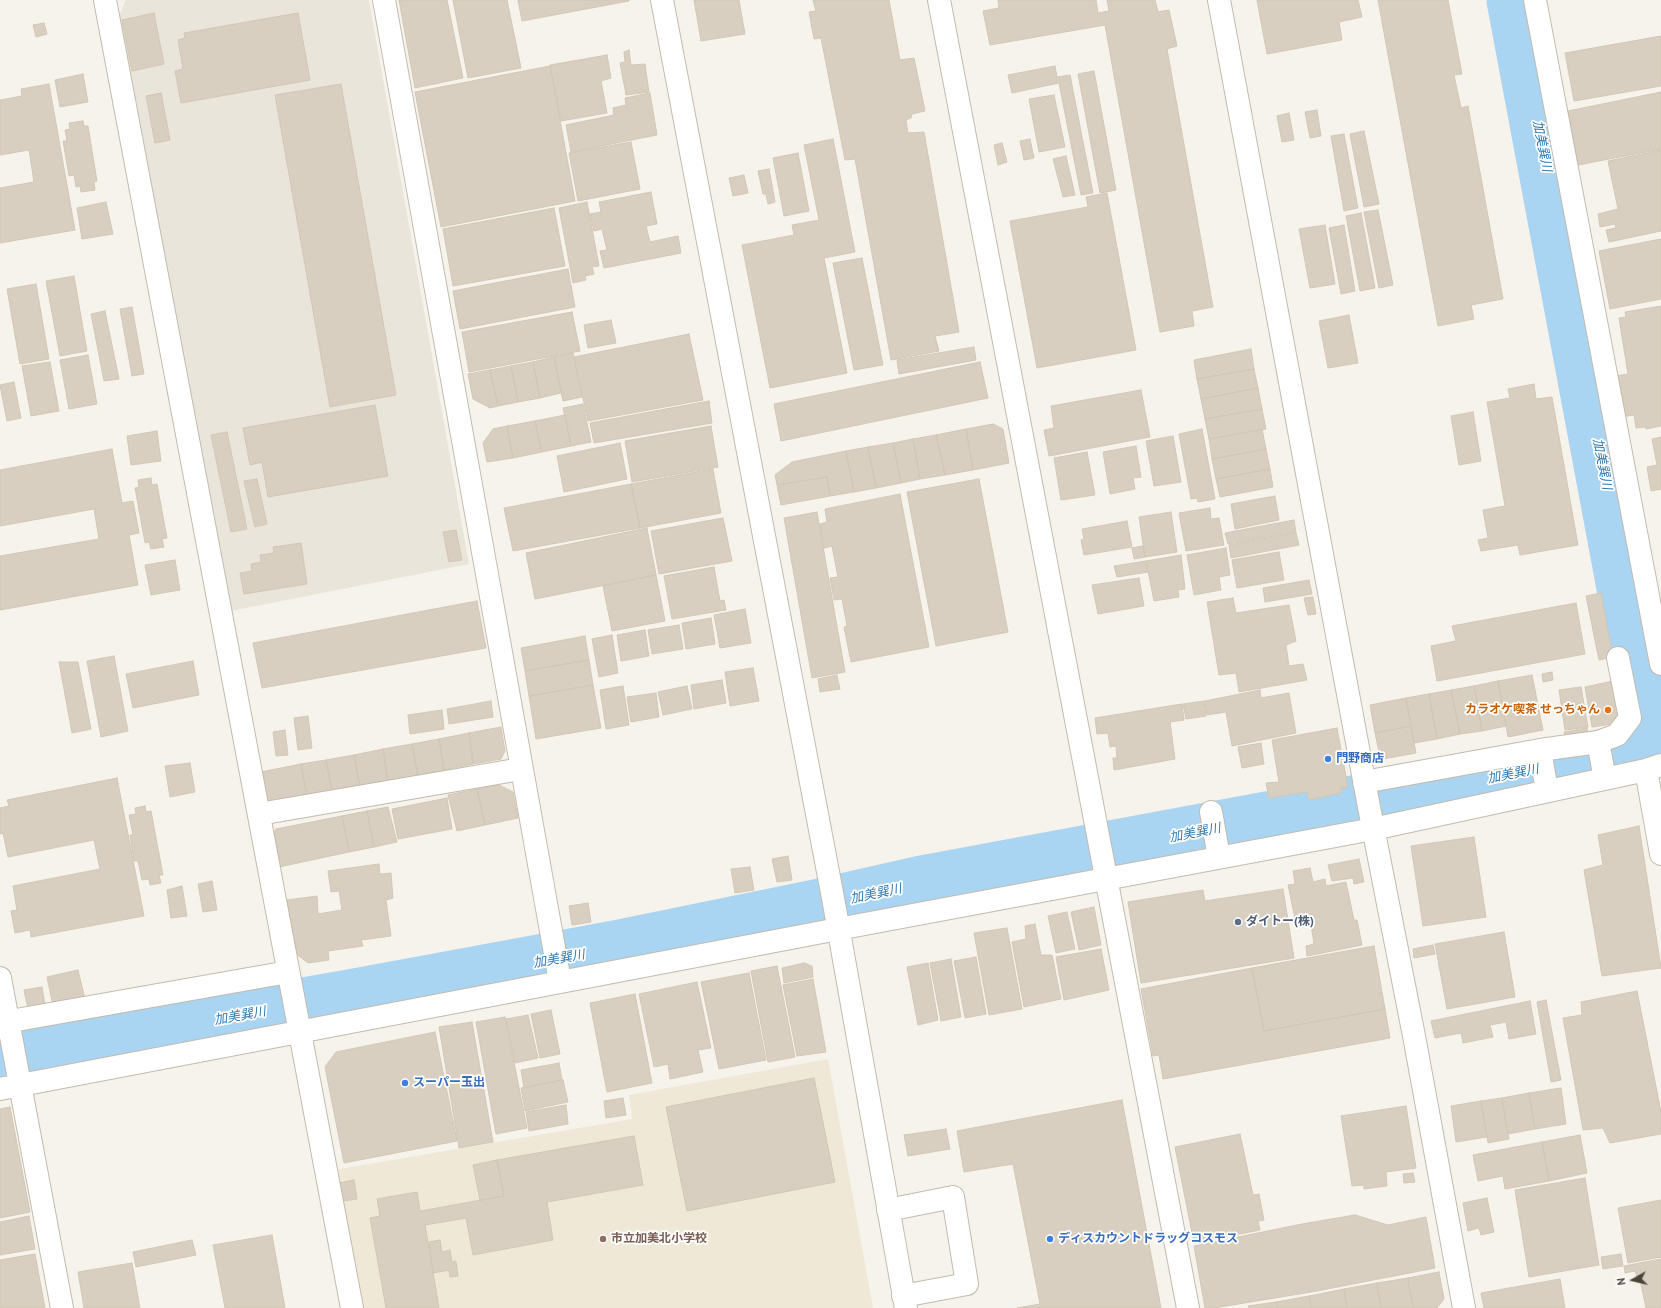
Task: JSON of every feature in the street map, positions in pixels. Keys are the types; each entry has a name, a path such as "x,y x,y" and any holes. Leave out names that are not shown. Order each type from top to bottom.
{"street":[{"path":"105,0 352,1308"},
{"path":"384,0 560,982"},
{"path":"662,0 836,913 888,1210 905,1302 967,1284 953,1197 888,1210"},
{"path":"939,0 1105,879 1188,1308"},
{"path":"1219,0 1373,829 1414,1036 1464,1308"},
{"path":"1535,0 1661,664"},
{"path":"13,1086 300,1030 560,982 836,913 1105,879 1214,833 1373,829 1543,769 1602,759 1630,718 1618,658"},
{"path":"1367,795 1602,759 1653,767 1661,854"},
{"path":"258,814 521,769"},
{"path":"6,1028 289,976"},
{"path":"0,978 13,1086 62,1308"}],"shaded area":[{"path":"126,0 369,0 469,564 231,611 119,16"},
{"name":"市立加美北小学校","path":"828,1059 873,1308 359,1308 334,1170 632,1119 629,1095"}],"building":[{"path":"399,0 447,0 463,78 415,88"},
{"path":"453,0 507,0 521,68 468,78"},
{"path":"518,0 629,0 629,1 522,21"},
{"path":"694,0 739,0 745,34 701,41"},
{"path":"813,0 889,0 900,60 914,58 925,111 912,114 911,118 906,120 908,133 924,132 959,332 935,336 939,351 891,360 855,159 845,160 821,38 814,39 809,12 816,11"},
{"path":"998,0 1096,0 1098,13 1109,11 1107,0 1155,0 1158,12 1169,10 1177,46 1167,49 1213,307 1192,311 1194,326 1160,332 1105,25 990,45 983,11 999,8"},
{"path":"1257,0 1358,0 1362,17 1339,22 1342,40 1267,54"},
{"path":"1378,0 1448,0 1462,74 1454,75 1461,108 1468,106 1503,299 1471,305 1474,319 1438,326"},
{"path":"154,13 164,64 132,71 122,20"},
{"path":"298,13 310,80 181,103 175,71 183,69 178,40 185,38 184,33"},
{"path":"44,23 47,34 36,37 33,25"},
{"path":"1661,36 1661,86 1574,101 1565,53"},
{"path":"629,50 631,65 645,64 649,92 626,95 620,63 625,62 624,52"},
{"path":"607,55 611,78 601,81 607,113 561,121 550,65"},
{"path":"550,66 575,201 441,227 415,92"},
{"path":"1055,66 1057,77 1070,75 1093,193 1081,195 1059,83 1012,93 1008,75"},
{"path":"1094,71 1116,190 1100,193 1078,74"},
{"path":"83,74 88,102 60,107 55,80"},
{"path":"49,84 75,230 0,243 0,188 34,182 29,150 0,155 0,100 22,96 21,89"},
{"path":"341,84 396,395 330,407 275,95"},
{"path":"1661,92 1661,149 1578,165 1568,111"},
{"path":"161,93 170,140 155,143 146,96"},
{"path":"650,93 657,135 571,152 566,125 614,115 613,108 626,105 625,98"},
{"path":"1054,95 1065,147 1039,152 1029,99"},
{"path":"1317,110 1321,136 1310,138 1305,112"},
{"path":"1289,113 1294,140 1282,142 1277,116"},
{"path":"83,121 84,126 88,126 97,181 94,182 95,190 81,192 80,186 76,187 74,175 69,176 63,141 67,141 65,130 70,129 69,123"},
{"path":"1364,131 1379,204 1364,207 1350,134"},
{"path":"1344,134 1358,208 1344,211 1331,136"},
{"path":"833,139 855,252 824,258 847,373 770,388 742,245 794,235 792,225 819,220 804,145"},
{"path":"1030,139 1034,158 1024,160 1020,141"},
{"path":"631,142 640,189 578,201 569,153"},
{"path":"1002,143 1007,162 998,165 994,145"},
{"path":"1661,150 1661,231 1609,242 1606,230 1616,228 1615,224 1600,227 1598,214 1618,209 1608,161"},
{"path":"798,153 809,211 784,216 773,158"},
{"path":"1066,156 1075,195 1063,197 1053,159"},
{"path":"769,169 775,202 768,204 766,194 763,194 758,171"},
{"path":"744,175 748,193 733,196 729,178"},
{"path":"651,192 657,224 646,226 650,242 678,236 681,253 604,268 600,251 607,250 602,229 594,231 590,214 601,212 599,202"},
{"path":"1107,193 1136,350 1037,368 1010,221 1088,207 1086,197"},
{"path":"106,202 113,234 82,239 77,208"},
{"path":"587,202 599,266 592,267 594,274 585,276 586,280 573,283 559,208"},
{"path":"554,208 565,266 453,286 443,229"},
{"path":"1378,210 1393,285 1379,288 1364,212"},
{"path":"1361,213 1375,288 1360,291 1346,216"},
{"path":"1325,225 1335,284 1310,288 1299,229"},
{"path":"1344,225 1355,291 1341,294 1329,228"},
{"path":"1661,239 1661,299 1610,309 1599,251"},
{"path":"862,258 883,365 854,370 833,263"},
{"path":"568,269 575,307 460,329 453,291"},
{"path":"74,276 87,351 60,356 46,281"},
{"path":"36,284 49,359 20,364 7,289"},
{"path":"1661,306 1661,426 1646,429 1645,427 1636,428 1634,415 1621,417 1616,376 1628,374 1619,318 1626,317 1625,312"},
{"path":"132,307 144,374 132,376 120,309"},
{"path":"105,311 119,379 104,381 91,314"},
{"path":"572,312 580,351 469,372 462,332"},
{"path":"1349,315 1358,363 1328,368 1319,321"},
{"path":"611,320 616,343 588,348 584,325"},
{"path":"689,334 703,400 588,421 574,357"},
{"path":"974,347 976,360 899,374 897,360"},
{"path":"1251,349 1254,369 1197,379 1194,360"},
{"path":"573,353 582,397 563,401 554,357"},
{"path":"88,355 97,404 69,409 60,360"},
{"path":"554,357 561,393 540,398 533,362"},
{"path":"50,362 59,411 31,416 22,366"},
{"path":"533,362 540,398 518,402 511,366"},
{"path":"980,362 988,398 781,441 774,404"},
{"path":"511,366 518,402 498,406 490,370"},
{"path":"1254,369 1258,388 1201,399 1197,379"},
{"path":"490,370 498,406 490,408 473,399 468,374"},
{"path":"14,382 21,418 7,421 0,385"},
{"path":"1534,384 1536,399 1552,397 1578,545 1520,555 1518,545 1481,551 1478,540 1488,538 1483,510 1505,506 1487,402 1510,398 1508,389"},
{"path":"1258,388 1262,409 1205,419 1201,399"},
{"path":"1141,390 1150,437 1049,456 1044,430 1054,428 1051,406"},
{"path":"709,401 712,423 594,443 590,423"},
{"path":"583,404 591,442 571,446 563,408"},
{"path":"375,405 388,476 268,497 262,462 250,465 243,428"},
{"path":"1262,409 1266,429 1209,439 1205,419"},
{"path":"1473,412 1481,461 1459,465 1451,416"},
{"path":"565,415 571,446 542,452 535,421"},
{"path":"535,421 542,452 513,458 507,426"},
{"path":"993,424 1003,429 1009,463 973,470 966,429"},
{"path":"507,426 513,458 487,462 483,443 493,429"},
{"path":"711,426 718,467 632,482 625,441"},
{"path":"966,429 973,470 945,475 936,435"},
{"path":"1202,429 1215,499 1198,502 1197,498 1191,499 1179,434"},
{"path":"1262,429 1266,449 1212,459 1209,439"},
{"path":"157,431 161,461 131,465 127,436"},
{"path":"227,432 247,529 231,532 211,435"},
{"path":"936,435 945,475 920,479 913,439"},
{"path":"1173,436 1181,482 1154,486 1146,441"},
{"path":"1661,437 1661,489 1651,491 1647,467 1657,465 1652,439"},
{"path":"913,439 920,479 901,483 893,443"},
{"path":"620,443 627,479 564,492 557,456"},
{"path":"893,443 901,483 876,488 868,447"},
{"path":"1136,446 1141,477 1133,478 1135,489 1110,494 1103,452"},
{"path":"868,447 876,488 854,492 846,451"},
{"path":"112,449 122,503 133,501 139,533 129,535 138,585 0,610 0,556 99,539 94,509 0,526 0,470"},
{"path":"1266,449 1270,469 1216,479 1212,459"},
{"path":"846,451 854,492 830,496 827,477 777,485 775,475 792,462"},
{"path":"1087,452 1095,495 1061,500 1054,458"},
{"path":"713,469 721,513 640,528 631,484"},
{"path":"1270,469 1273,487 1220,497 1216,479"},
{"path":"827,477 830,496 781,505 777,485"},
{"path":"151,478 152,485 157,484 167,538 162,539 164,547 151,549 149,542 145,543 135,488 139,487 138,480"},
{"path":"257,479 267,524 255,527 244,481"},
{"path":"979,479 1008,632 936,646 907,492"},
{"path":"631,484 640,528 513,551 504,508"},
{"path":"900,494 929,647 851,662 844,627 847,626 842,599 834,600 830,578 838,577 832,546 824,548 820,524 827,522 825,509"},
{"path":"1275,496 1279,520 1235,529 1231,504"},
{"path":"1210,508 1211,519 1219,518 1224,545 1186,551 1179,513"},
{"path":"817,512 845,672 812,678 784,518"},
{"path":"1171,512 1177,552 1145,557 1139,517"},
{"path":"723,518 732,561 659,574 651,531"},
{"path":"1294,520 1296,532 1228,544 1225,533"},
{"path":"1127,521 1132,547 1084,555 1081,540 1084,539 1082,529"},
{"path":"647,528 656,575 535,599 526,553"},
{"path":"456,530 462,560 449,562 443,532"},
{"path":"1296,533 1299,545 1231,558 1229,545"},
{"path":"301,543 307,584 244,594 240,573 252,571 251,564 261,562 260,555 274,553 273,547"},
{"path":"1143,546 1145,557 1134,559 1132,548"},
{"path":"1226,548 1230,575 1219,577 1221,590 1194,595 1187,555"},
{"path":"1279,552 1284,580 1237,588 1232,560"},
{"path":"1181,555 1185,589 1178,590 1179,597 1154,601 1146,561"},
{"path":"175,560 180,590 151,595 145,565"},
{"path":"1146,561 1148,572 1117,577 1114,566"},
{"path":"714,567 720,601 724,600 726,610 672,619 664,576"},
{"path":"656,575 665,621 612,631 603,586"},
{"path":"1139,578 1144,606 1098,614 1092,585"},
{"path":"1309,580 1312,594 1265,602 1263,588"},
{"path":"1601,593 1613,657 1599,660 1586,596"},
{"path":"1313,597 1316,614 1308,615 1304,598"},
{"path":"1233,598 1236,613 1289,605 1296,641 1286,645 1289,666 1303,664 1307,680 1239,692 1236,673 1219,675 1207,602"},
{"path":"477,601 486,648 262,688 253,643"},
{"path":"1576,603 1585,654 1437,681 1431,646 1456,641 1452,626"},
{"path":"745,609 751,643 720,648 714,615"},
{"path":"711,618 715,644 686,649 682,623"},
{"path":"679,625 683,649 652,654 648,630"},
{"path":"645,630 649,656 621,661 617,635"},
{"path":"612,635 618,673 599,677 592,639"},
{"path":"585,636 589,660 525,671 521,648"},
{"path":"114,656 128,731 101,737 87,661"},
{"path":"589,660 593,685 529,696 525,671"},
{"path":"193,661 199,695 133,708 126,674"},
{"path":"59,662 78,662 91,729 72,733"},
{"path":"753,668 759,701 730,706 725,672"},
{"path":"1552,672 1553,680 1543,682 1542,674"},
{"path":"837,675 840,689 820,692 818,679"},
{"path":"1532,675 1543,730 1508,737 1498,681"},
{"path":"722,680 726,703 694,709 691,685"},
{"path":"1498,681 1506,726 1482,731 1474,686"},
{"path":"1613,681 1620,709 1612,724 1592,727 1585,687"},
{"path":"593,685 601,728 536,739 529,696"},
{"path":"623,686 629,725 606,729 600,690"},
{"path":"687,686 692,709 663,715 658,692"},
{"path":"1474,686 1482,731 1460,734 1451,690"},
{"path":"1581,687 1588,727 1565,730 1559,690"},
{"path":"1260,690 1261,698 1289,693 1296,733 1232,746 1226,712 1207,715 1205,701"},
{"path":"1451,690 1460,734 1437,739 1429,694"},
{"path":"656,693 659,717 631,722 627,697"},
{"path":"1429,694 1437,739 1414,743 1406,698"},
{"path":"1406,698 1411,726 1375,733 1370,705"},
{"path":"491,701 493,717 449,724 447,709"},
{"path":"1204,701 1206,716 1186,719 1183,704"},
{"path":"1182,704 1184,720 1170,722 1175,759 1114,770 1113,758 1117,758 1116,746 1110,747 1108,733 1097,734 1095,718"},
{"path":"442,710 444,729 410,734 408,715"},
{"path":"308,716 312,748 298,750 294,718"},
{"path":"1411,726 1416,753 1383,759 1380,756 1375,733"},
{"path":"501,727 505,751 501,759 473,764 469,733"},
{"path":"1337,728 1348,787 1341,788 1341,793 1309,800 1307,792 1269,798 1266,783 1279,782 1272,740"},
{"path":"1587,728 1589,742 1567,746 1564,732"},
{"path":"285,730 288,755 276,756 273,732"},
{"path":"469,733 473,764 444,770 439,739"},
{"path":"439,739 444,770 418,776 412,744"},
{"path":"1261,743 1264,764 1242,768 1238,747"},
{"path":"412,744 418,776 388,781 383,749"},
{"path":"383,749 388,781 360,787 354,755"},
{"path":"354,755 360,787 332,792 326,760"},
{"path":"326,760 332,792 307,797 301,764"},
{"path":"190,763 195,792 170,797 165,766"},
{"path":"301,764 307,797 274,804 266,800 261,772"},
{"path":"117,778 144,916 31,937 30,930 15,933 11,911 17,910 13,886 100,869 94,840 8,857 3,833 0,834 0,808 9,806 7,800"},
{"path":"499,785 513,792 518,818 485,825 477,789"},
{"path":"477,789 485,825 457,831 448,795"},
{"path":"447,798 452,829 398,839 392,809"},
{"path":"145,806 146,812 151,811 163,875 159,875 161,883 150,885 149,879 142,880 138,861 134,861 130,835 133,835 129,815 136,814 135,808"},
{"path":"388,807 397,842 374,847 367,811"},
{"path":"367,811 374,847 349,852 342,816"},
{"path":"342,816 349,852 279,867 272,835 276,829"},
{"path":"1639,826 1661,968 1602,976 1584,870 1603,865 1598,835"},
{"path":"1474,837 1486,917 1423,926 1411,846"},
{"path":"788,856 792,880 777,882 772,859"},
{"path":"1359,859 1364,882 1354,884 1353,878 1332,881 1328,865"},
{"path":"379,864 380,874 391,873 393,898 386,900 391,936 361,940 363,946 328,951 329,960 308,963 294,952 287,900 317,896 318,914 342,910 339,891 331,892 328,871"},
{"path":"750,867 754,890 735,893 731,869"},
{"path":"1310,868 1313,882 1325,879 1326,886 1346,882 1354,920 1357,920 1362,945 1307,956 1306,946 1314,944 1311,925 1297,928 1288,885 1295,884 1293,871"},
{"path":"212,881 217,910 203,912 198,884"},
{"path":"182,886 187,916 171,918 167,890"},
{"path":"1283,889 1294,958 1141,983 1128,902 1203,890 1205,901"},
{"path":"588,903 591,922 572,925 569,906"},
{"path":"1094,907 1101,945 1079,950 1071,912"},
{"path":"1067,912 1075,949 1056,953 1048,916"},
{"path":"1035,924 1041,955 1052,955 1061,999 1024,1007 1012,942 1026,939 1025,926"},
{"path":"1007,928 1022,1009 989,1015 974,933"},
{"path":"1504,932 1515,997 1447,1009 1435,944"},
{"path":"1433,945 1435,954 1414,958 1413,949"},
{"path":"1374,946 1385,1009 1264,1031 1252,968"},
{"path":"1101,949 1109,990 1064,1000 1056,957"},
{"path":"976,957 986,1014 965,1018 954,961"},
{"path":"951,959 961,1017 941,1021 930,963"},
{"path":"804,963 812,966 813,977 784,983 782,968"},
{"path":"928,963 938,1020 918,1025 907,967"},
{"path":"777,966 795,1057 768,1062 751,971"},
{"path":"1252,968 1264,1031 1385,1009 1390,1038 1163,1079 1159,1055 1153,1056 1141,989"},
{"path":"78,970 85,999 53,1006 47,977"},
{"path":"749,973 766,1060 719,1069 701,982"},
{"path":"813,979 826,1052 797,1056 783,985"},
{"path":"697,982 711,1048 698,1050 703,1072 670,1079 668,1064 654,1067 639,994"},
{"path":"42,987 45,1005 28,1009 24,990"},
{"path":"1637,991 1661,1112 1661,1134 1610,1143 1603,1128 1583,1130 1563,1018 1582,1015 1581,1002"},
{"path":"635,994 652,1083 607,1092 590,1003"},
{"path":"1546,1000 1561,1080 1551,1082 1537,1002"},
{"path":"1530,1001 1536,1034 1509,1039 1506,1022 1490,1025 1493,1037 1463,1043 1461,1033 1435,1038 1431,1021"},
{"path":"551,1010 560,1054 540,1058 531,1014"},
{"path":"528,1015 538,1058 515,1063 506,1019"},
{"path":"505,1017 527,1128 496,1134 476,1022"},
{"path":"472,1022 493,1142 459,1148 439,1027"},
{"path":"435,1032 457,1141 344,1163 325,1067 336,1052"},
{"path":"559,1063 562,1080 524,1088 521,1070"},
{"path":"814,1078 835,1182 687,1211 666,1107"},
{"path":"563,1080 568,1102 525,1111 521,1088"},
{"path":"1561,1088 1566,1124 1535,1129 1529,1093"},
{"path":"1529,1093 1535,1129 1508,1134 1502,1098"},
{"path":"623,1098 626,1115 606,1118 604,1101"},
{"path":"1502,1098 1509,1139 1488,1143 1481,1101"},
{"path":"1122,1100 1161,1308 1017,1308 1040,1304 1013,1164 964,1172 957,1131"},
{"path":"1481,1101 1487,1137 1456,1142 1451,1106"},
{"path":"566,1105 568,1124 529,1131 526,1112"},
{"path":"1406,1106 1416,1168 1386,1172 1387,1186 1364,1189 1364,1185 1352,1186 1341,1116"},
{"path":"10,1107 30,1212 0,1218 0,1109"},
{"path":"946,1129 950,1149 908,1156 904,1135"},
{"path":"1240,1134 1253,1195 1259,1194 1264,1220 1258,1221 1260,1230 1194,1243 1175,1147"},
{"path":"1580,1135 1587,1173 1549,1181 1542,1142"},
{"path":"634,1136 643,1185 547,1202 553,1240 473,1255 466,1218 425,1225 439,1308 386,1308 370,1218 380,1216 377,1199 417,1192 420,1211 504,1196 497,1160"},
{"path":"1542,1142 1549,1181 1505,1189 1503,1176 1478,1181 1473,1155"},
{"path":"497,1160 504,1196 480,1200 473,1165"},
{"path":"1413,1173 1415,1182 1404,1183 1403,1174"},
{"path":"1585,1178 1599,1265 1529,1277 1515,1190"},
{"path":"354,1180 357,1199 342,1201 339,1183"},
{"path":"1487,1198 1494,1232 1481,1235 1479,1228 1468,1231 1463,1203"},
{"path":"1661,1200 1661,1257 1628,1263 1618,1208"},
{"path":"1355,1215 1388,1225 1426,1217 1435,1268 1317,1291 1214,1308 1205,1308 1194,1246"},
{"path":"29,1216 35,1249 0,1255 0,1222"},
{"path":"272,1235 285,1308 225,1308 213,1245"},
{"path":"192,1240 196,1255 136,1267 133,1252"},
{"path":"440,1240 442,1252 450,1250 452,1262 456,1261 458,1276 450,1277 449,1270 433,1273 429,1242"},
{"path":"35,1254 45,1308 0,1308 0,1260"},
{"path":"1621,1254 1623,1266 1603,1269 1601,1257"},
{"path":"1661,1259 1661,1308 1646,1308 1640,1280 1638,1280 1635,1271 1625,1273 1624,1266"},
{"path":"132,1263 140,1308 84,1308 78,1272"},
{"path":"1439,1272 1444,1299 1437,1308 1413,1308 1408,1278"},
{"path":"1408,1278 1413,1308 1381,1308 1377,1283"},
{"path":"1560,1279 1565,1308 1484,1308 1481,1293"},
{"path":"1377,1283 1381,1308 1347,1308 1344,1289"},
{"path":"1344,1289 1347,1308 1311,1308 1309,1296"},
{"path":"1309,1296 1311,1308 1277,1308 1276,1302"},
{"path":"1276,1302 1277,1308 1249,1308 1248,1306"}],"waterway":[{"name":"加美巽川","path":"0,1059 349,998 620,948 816,908 922,884 1633,752 1651,726 1515,0"}],"place":[{"name":"カラオケ喫茶 せっちゃん","path":"1608,710"},
{"name":"門野商店","path":"1328,759"},
{"name":"ダイトー(株)","path":"1238,922"},
{"name":"スーパー玉出","path":"405,1083"},
{"name":"市立加美北小学校","path":"603,1239"},
{"name":"ディスカウントドラッグコスモス","path":"1050,1239"}]}
